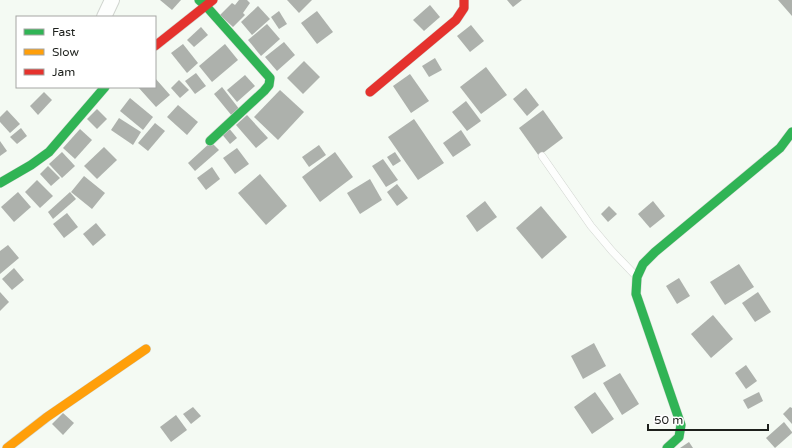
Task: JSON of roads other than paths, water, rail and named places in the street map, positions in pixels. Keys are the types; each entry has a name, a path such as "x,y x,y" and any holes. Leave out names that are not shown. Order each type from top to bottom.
{"street":[{"path":"104,16 112,0"},
{"path":"370,92 456,20 463,11 465,5 464,0"},
{"path":"156,45 206,2 270,78 269,85 264,91 210,142"},
{"path":"0,183 16,175 49,152 104,88"},
{"path":"667,448 679,437 681,425 636,294 637,277 643,264 655,252 780,148 792,132"},
{"path":"7,448 47,417 146,349"}],"lane":[{"path":"542,156 591,226 637,277"}]}
